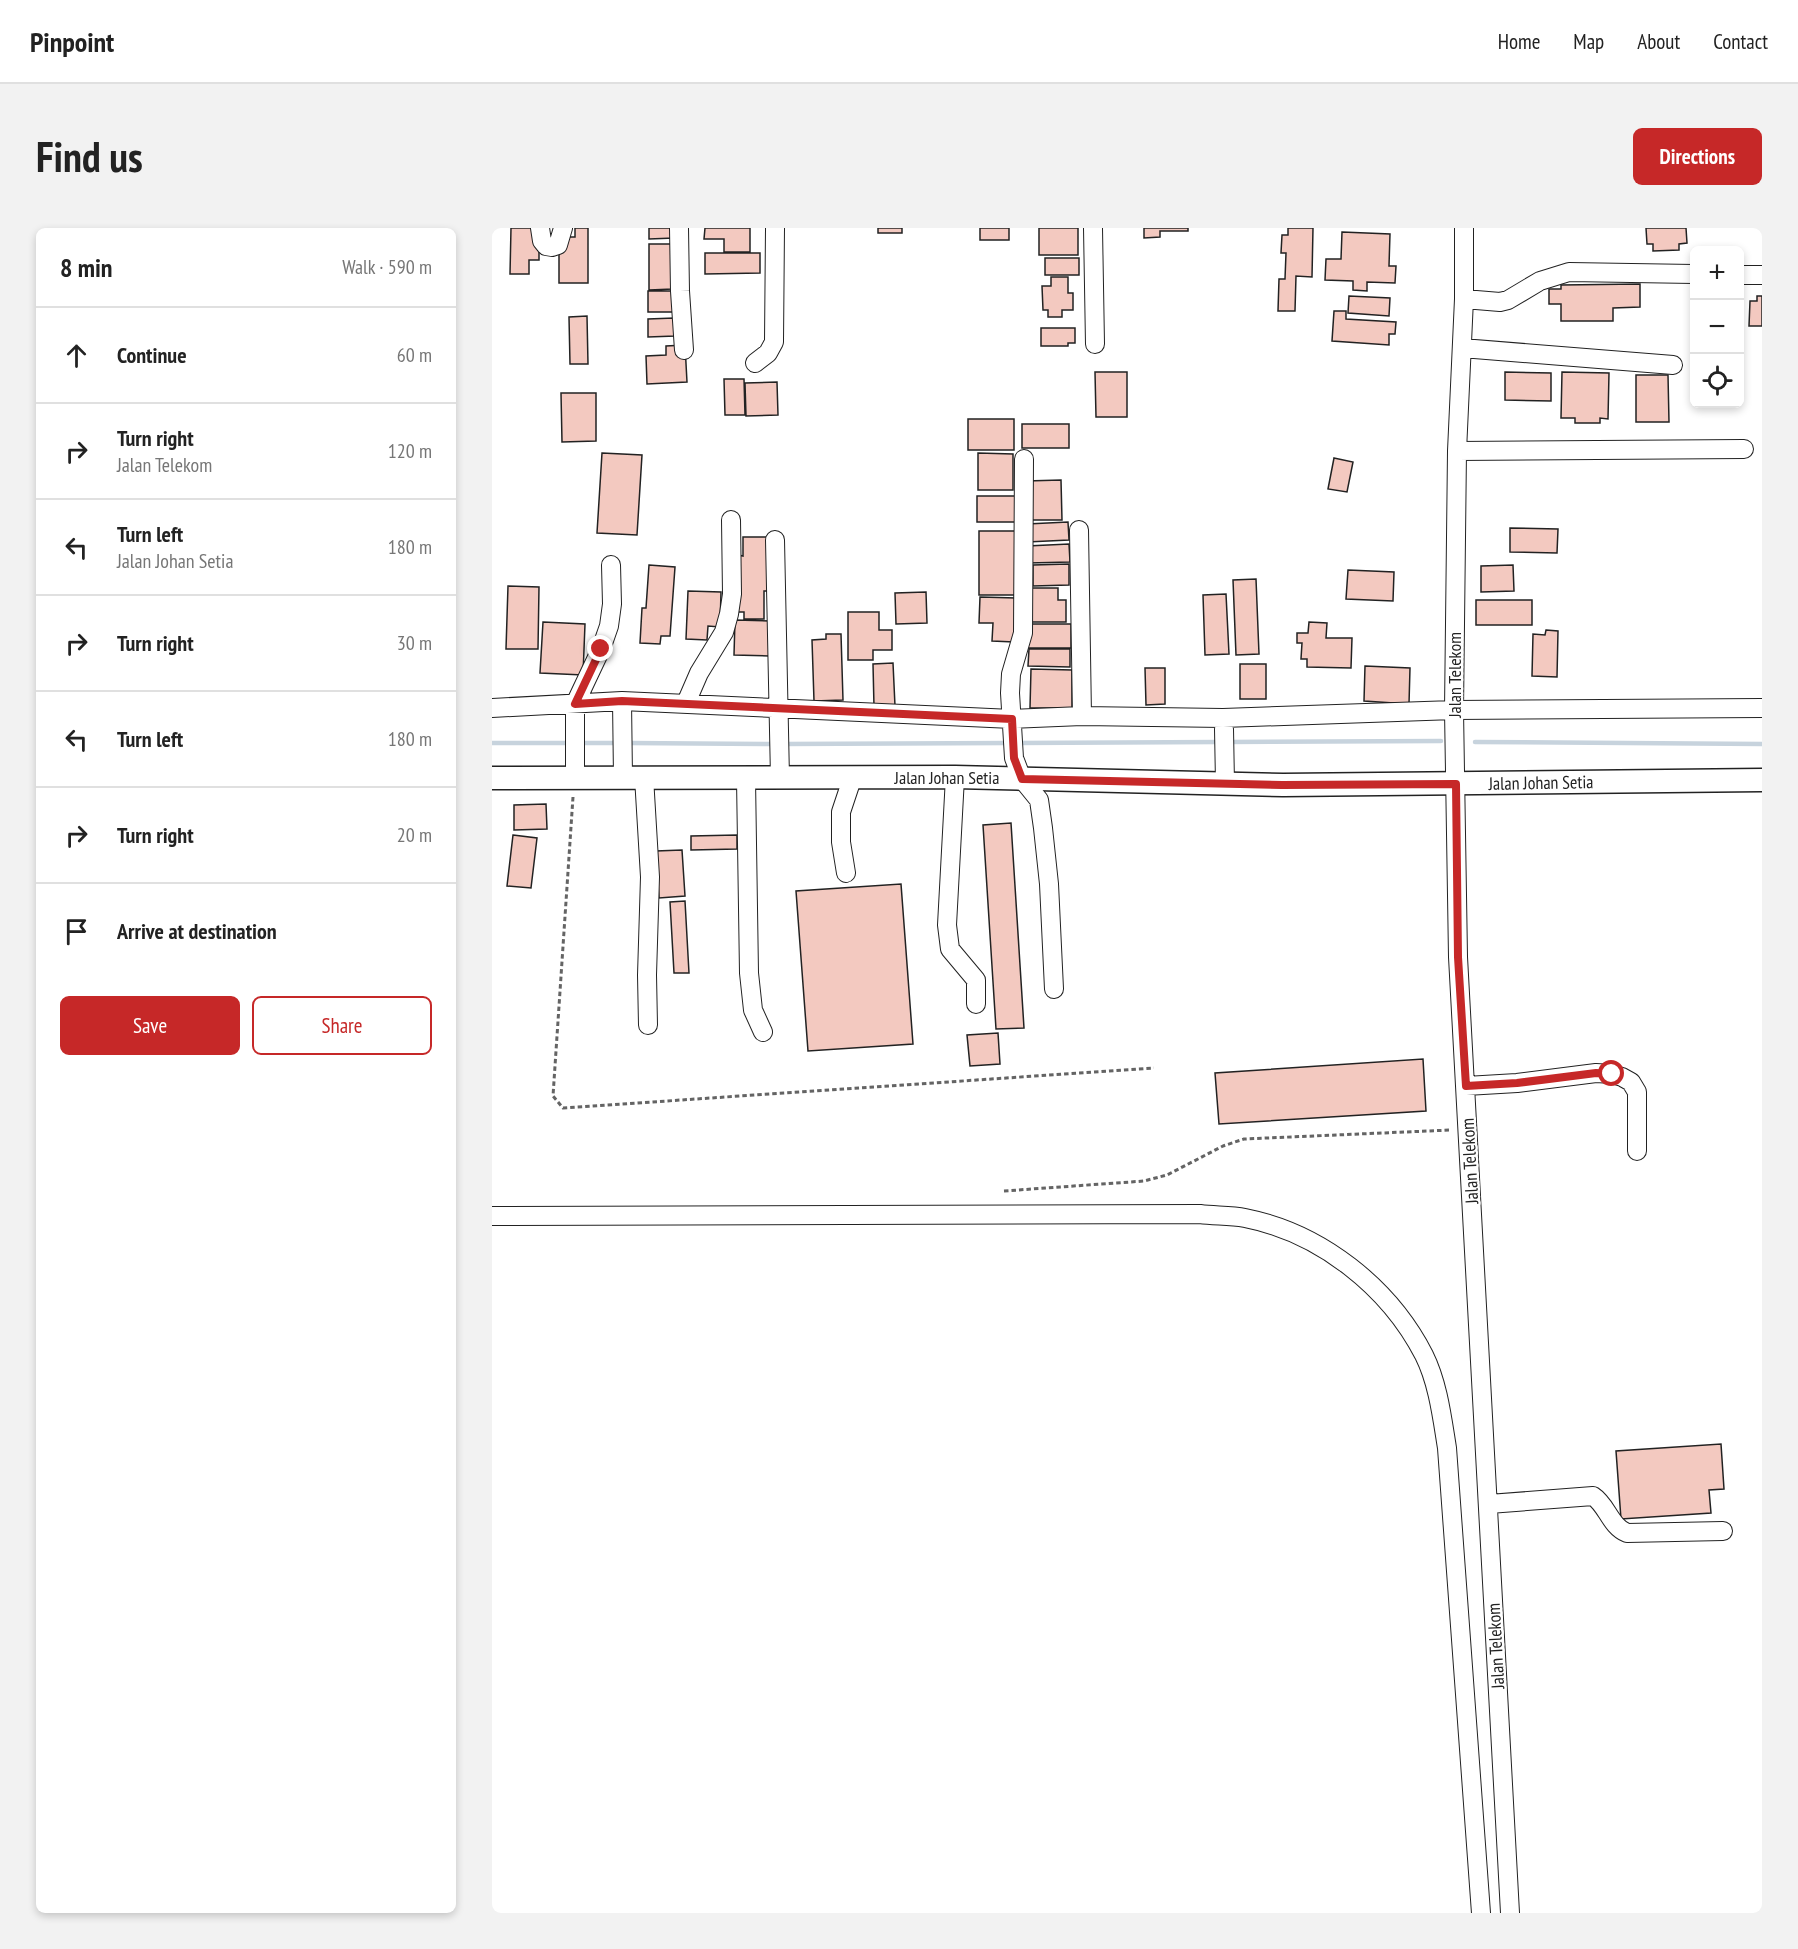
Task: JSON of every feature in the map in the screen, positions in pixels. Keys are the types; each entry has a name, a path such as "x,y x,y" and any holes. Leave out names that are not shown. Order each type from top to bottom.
{"main road":[{"name":"Jalan Johan Setia","path":"492,778 575,769 634,777 746,779 781,768 852,779 955,777 1018,768 1456,784 1762,780"}],"street":[{"path":"540,228 542,241 546,246 552,247 558,245 563,228"},
{"path":"679,228 684,350"},
{"path":"755,363 768,352 774,342 775,228"},
{"path":"1093,228 1095,344"},
{"name":"Jalan Telekom","path":"1464,228 1464,299 1457,451 1454,710 1458,957 1510,1913"},
{"path":"1464,299 1500,302 1508,300 1540,281 1569,272 1690,274"},
{"path":"1744,275 1762,275"},
{"path":"1462,348 1673,365"},
{"path":"1457,451 1744,449"},
{"path":"1024,459 1023,633 1011,674 1012,724 1018,768 1039,800 1050,884 1054,989"},
{"path":"686,703 699,673 724,632 729,614 732,594 731,520"},
{"path":"1079,530 1082,716"},
{"path":"775,540 781,768"},
{"path":"575,769 575,709 609,626 612,604 611,564"},
{"path":"492,708 622,710 686,703 779,715 1012,724 1082,716 1223,718 1454,710 1762,708"},
{"path":"622,710 623,754 634,777 650,877 648,1024"},
{"path":"1224,729 1224,777"},
{"path":"955,777 947,925 950,949 976,980 976,1004"},
{"path":"746,779 749,973 753,1010 763,1032"},
{"path":"846,873 841,842 841,812 852,779"},
{"path":"1466,1086 1517,1083 1596,1073 1622,1077 1631,1082 1637,1092 1637,1150"},
{"path":"492,1216 1200,1214 1245,1218 1282,1229 1329,1251 1365,1279 1395,1310 1424,1356 1440,1404 1447,1448 1480,1913"},
{"path":"1489,1504 1593,1496 1599,1500 1620,1530 1626,1533 1724,1531"}],"path":[{"path":"1004,1191 1144,1181 1167,1175 1223,1146 1244,1139 1468,1129"}],"building":[{"path":"511,228 539,228 539,260 529,260 529,274 510,274"},
{"path":"575,228 588,228 588,283 559,283 559,237 575,237"},
{"path":"649,228 674,228 674,238 649,239"},
{"path":"705,228 750,228 750,252 724,252 724,239 704,239"},
{"path":"878,228 902,228 902,233 878,233"},
{"path":"980,228 1009,228 1009,240 980,240"},
{"path":"1039,228 1078,228 1078,255 1039,255"},
{"path":"1144,228 1188,228 1188,231 1160,231 1160,237 1144,238"},
{"path":"1288,228 1313,228 1312,277 1296,276 1295,311 1278,311 1279,279 1285,279 1286,253 1281,253 1282,235 1288,235"},
{"path":"1646,228 1686,228 1687,243 1679,244 1679,250 1653,251 1653,244 1647,244"},
{"path":"1342,232 1390,234 1389,266 1396,266 1395,283 1367,282 1367,291 1353,290 1353,281 1325,280 1326,259 1341,259"},
{"path":"649,244 673,244 673,289 649,290"},
{"path":"705,253 760,253 760,273 705,274"},
{"path":"1045,258 1079,258 1079,275 1045,275"},
{"path":"1051,277 1068,277 1068,293 1073,293 1073,310 1062,310 1062,317 1048,317 1048,310 1043,310 1042,286 1051,286"},
{"path":"1640,284 1640,307 1613,308 1613,321 1561,321 1561,304 1549,304 1549,289 1561,289 1561,285"},
{"path":"648,291 675,291 675,312 648,312"},
{"path":"1349,296 1390,298 1389,316 1348,313"},
{"path":"1757,296 1762,296 1762,326 1749,326 1750,301 1757,301"},
{"path":"1334,311 1346,311 1346,319 1396,322 1395,334 1389,334 1389,345 1332,341"},
{"path":"587,316 588,364 570,364 569,317"},
{"path":"674,318 675,336 648,337 648,319"},
{"path":"1041,328 1075,328 1075,343 1068,343 1068,346 1041,346"},
{"path":"685,345 687,382 647,384 646,356 666,355 666,346"},
{"path":"1095,372 1127,372 1127,417 1096,417"},
{"path":"1505,372 1551,373 1551,401 1505,400"},
{"path":"1562,372 1609,373 1608,419 1600,418 1600,423 1575,423 1575,418 1561,418"},
{"path":"1636,375 1668,375 1669,422 1636,422"},
{"path":"724,379 744,379 745,415 725,415"},
{"path":"777,382 778,415 746,416 745,383"},
{"path":"561,393 596,393 596,441 562,442"},
{"path":"968,419 1014,419 1014,450 968,450"},
{"path":"1022,424 1069,424 1069,448 1022,448"},
{"path":"602,453 642,455 637,535 597,533"},
{"path":"978,453 1013,454 1013,490 978,490"},
{"path":"1334,458 1353,462 1347,492 1328,489"},
{"path":"1061,480 1062,520 1027,520 1026,481"},
{"path":"977,496 1015,496 1015,522 977,522"},
{"path":"1068,522 1069,540 1027,542 1027,524"},
{"path":"1510,528 1558,529 1557,553 1510,552"},
{"path":"979,531 1015,531 1015,595 979,595"},
{"path":"743,537 771,537 771,591 764,591 764,619 744,619 744,612 738,612 738,555 743,556"},
{"path":"1069,544 1070,562 1028,563 1027,546"},
{"path":"1069,564 1069,585 1033,586 1033,565"},
{"path":"649,565 675,567 670,636 661,636 660,644 640,643 642,608 646,608"},
{"path":"1513,565 1514,591 1481,592 1481,566"},
{"path":"1348,570 1394,572 1393,601 1346,599"},
{"path":"1256,579 1259,654 1236,655 1233,580"},
{"path":"508,586 539,587 538,649 506,649"},
{"path":"1030,588 1058,588 1058,600 1066,600 1066,622 1030,622"},
{"path":"688,591 721,592 720,627 708,626 707,640 686,639"},
{"path":"926,592 927,623 896,624 895,593"},
{"path":"1226,594 1229,654 1205,655 1203,595"},
{"path":"980,597 1016,598 1014,642 992,641 993,623 979,623"},
{"path":"1476,600 1532,600 1532,625 1476,625"},
{"path":"848,612 879,612 879,630 892,630 892,650 873,650 873,660 848,660"},
{"path":"735,620 770,621 769,656 734,655"},
{"path":"543,622 585,624 583,675 540,673"},
{"path":"1309,622 1327,623 1326,638 1352,638 1351,668 1307,667 1307,659 1301,659 1302,643 1297,643 1297,633 1308,633"},
{"path":"1028,624 1071,624 1071,648 1028,648"},
{"path":"1546,630 1558,631 1557,677 1532,676 1533,634 1545,635"},
{"path":"826,634 841,634 843,700 814,701 812,640 826,639"},
{"path":"1029,649 1070,649 1070,667 1028,666"},
{"path":"893,663 895,706 874,707 873,664"},
{"path":"1240,664 1266,664 1266,699 1240,699"},
{"path":"1365,666 1410,668 1409,704 1364,701"},
{"path":"1145,668 1165,668 1165,704 1146,705"},
{"path":"1031,669 1072,670 1072,708 1030,708"},
{"path":"546,804 547,829 514,830 514,805"},
{"path":"1011,823 1024,1028 996,1029 983,825"},
{"path":"513,835 537,838 531,888 507,886"},
{"path":"737,835 737,849 691,850 691,836"},
{"path":"682,850 685,896 659,898 656,851"},
{"path":"901,884 913,1044 808,1051 796,891"},
{"path":"685,901 689,973 674,973 670,902"},
{"path":"998,1033 1000,1064 970,1066 967,1035"},
{"path":"1423,1059 1426,1111 1219,1124 1215,1073"},
{"path":"1721,1444 1724,1489 1709,1490 1711,1513 1621,1519 1616,1451"}],"waterway":[{"path":"1228,742 1441,741"},
{"path":"1018,743 1219,742"},
{"path":"1475,742 1762,744"},
{"path":"492,743 571,743"},
{"path":"580,743 619,743"},
{"path":"628,743 775,744"},
{"path":"784,744 1009,743"}],"route":[{"path":"601,649 575,704 622,701 1012,719 1014,758 1022,779 1282,785 1456,784 1458,957 1466,1086 1517,1083 1596,1073 1612,1074"}]}
